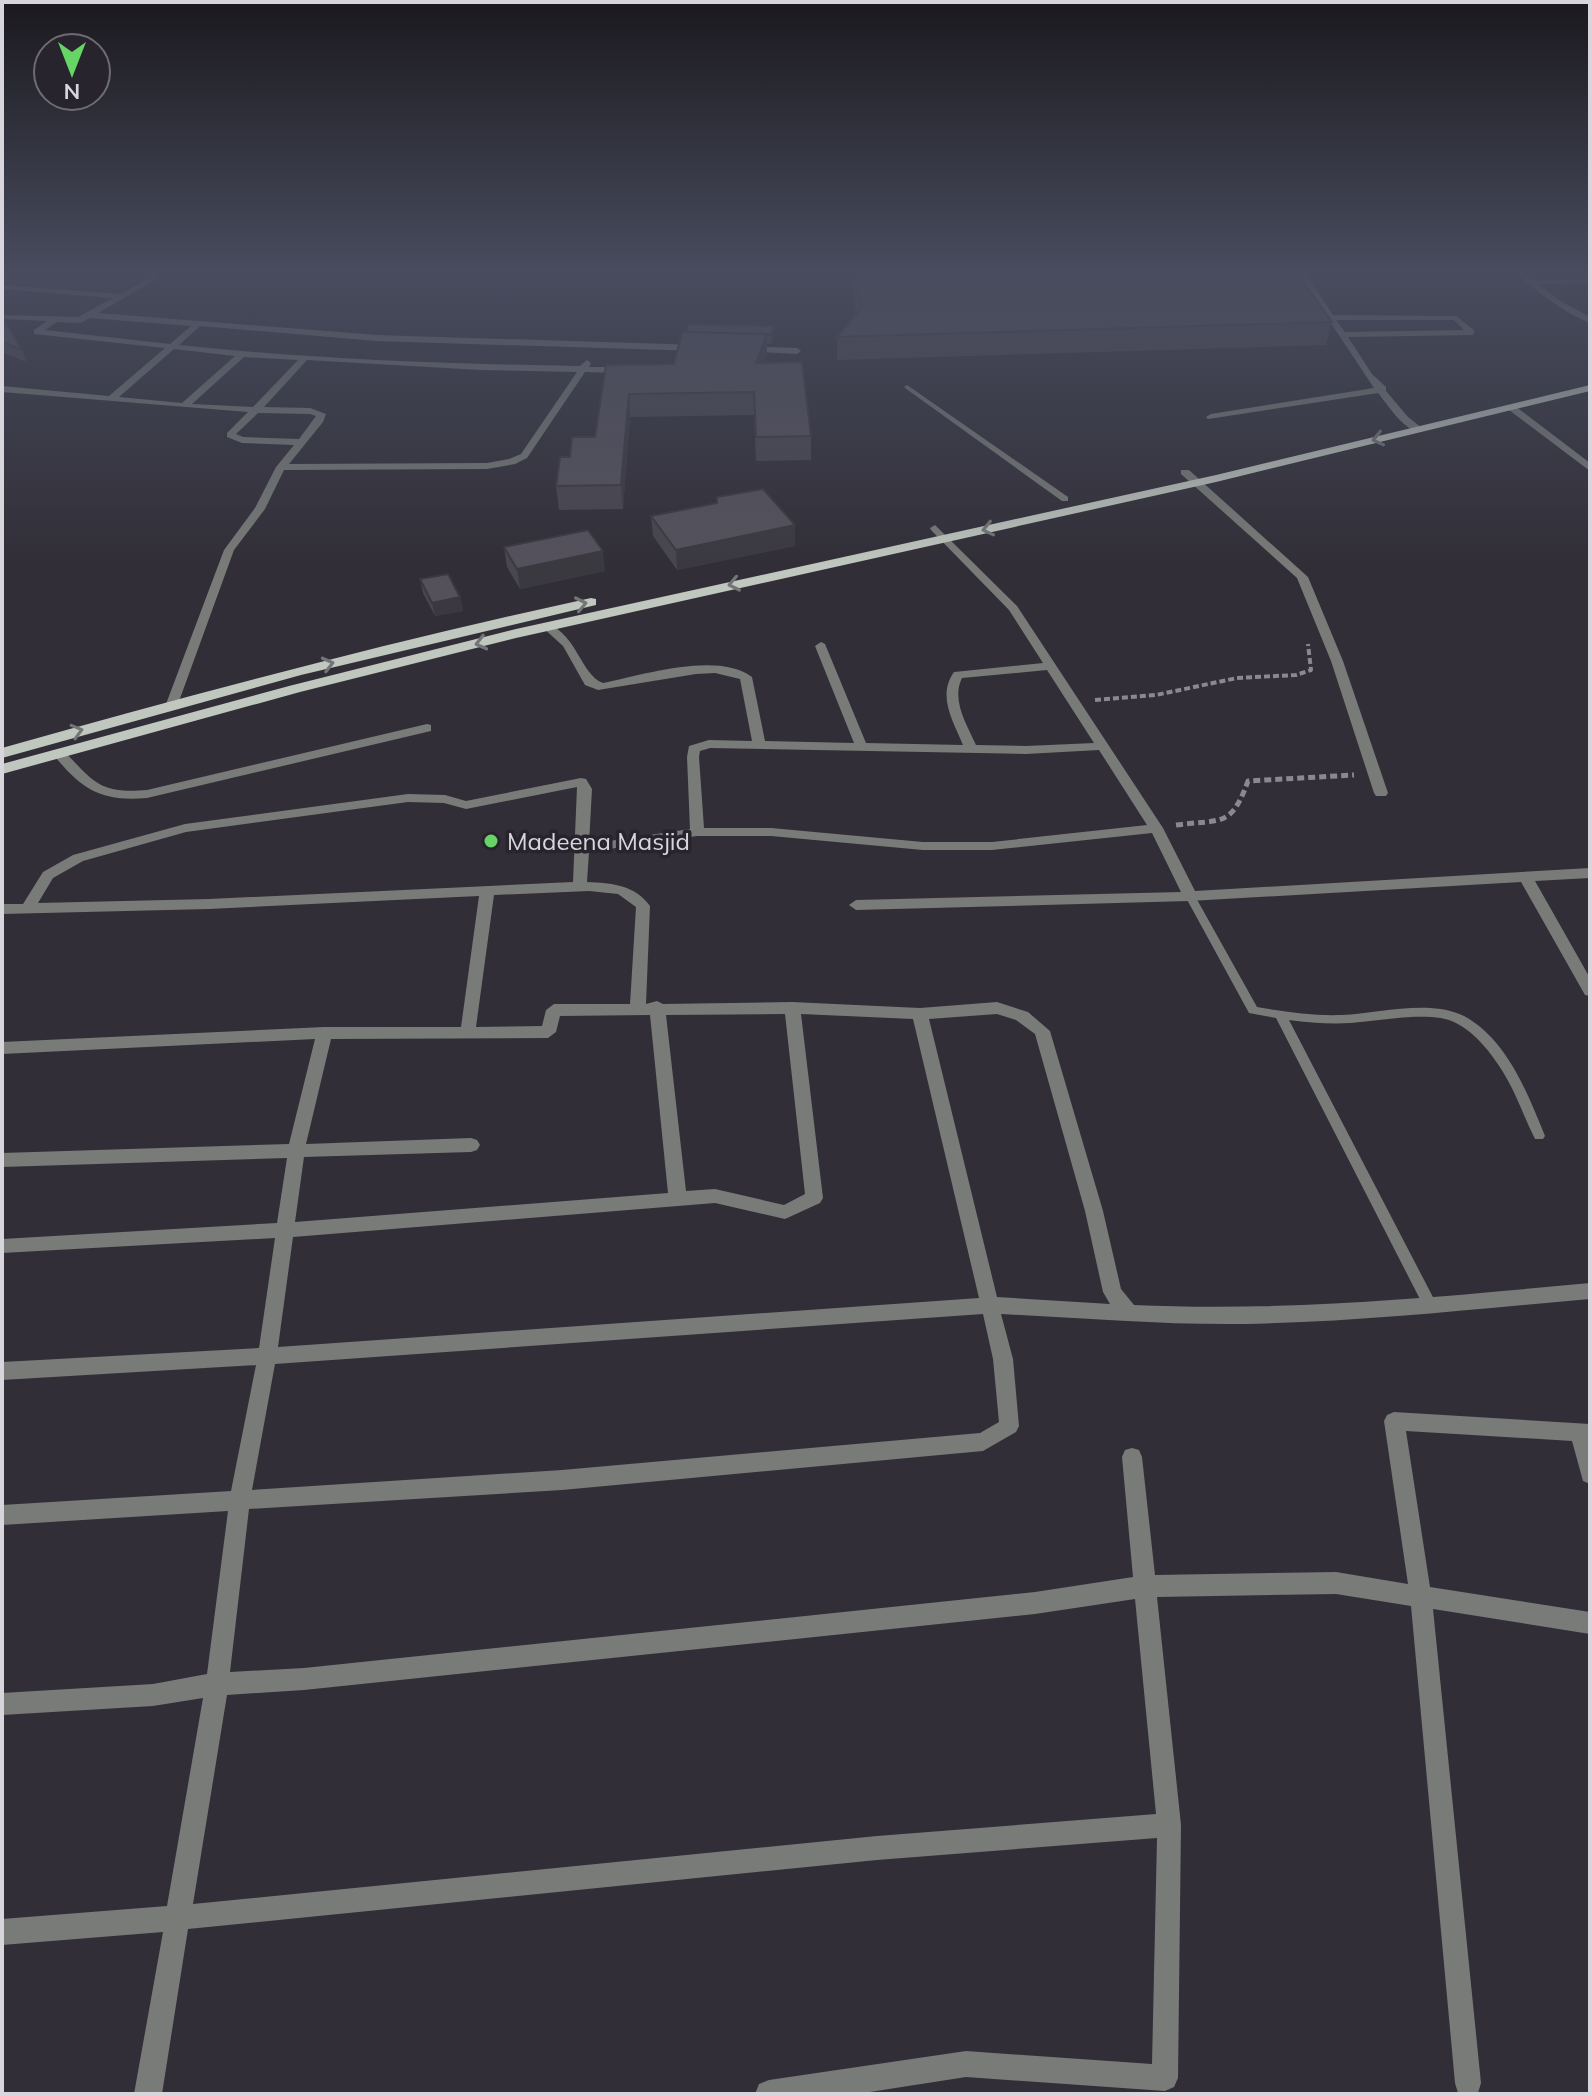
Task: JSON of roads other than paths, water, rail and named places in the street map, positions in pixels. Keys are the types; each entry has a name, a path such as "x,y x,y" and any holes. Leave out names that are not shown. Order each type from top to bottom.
{"main road":[{"path":"2,769 547,626 940,533 1065,499 1590,376"},
{"path":"2,753 172,704 489,624 1197,481 1590,388"}],"street":[{"path":"111,399 144,370"},
{"path":"184,406 224,370"},
{"path":"293,370 230,435 233,439 299,442"},
{"path":"281,467 487,466 512,462 524,456 583,370"},
{"path":"632,370 643,370"},
{"path":"1365,370 1405,419 1419,430"},
{"path":"2,389 184,406 321,414 320,420 281,467 260,509 229,550 172,704"},
{"path":"1211,417 1383,389"},
{"path":"1512,408 1590,468"},
{"path":"1185,472 1302,577 1328,640 1381,793"},
{"path":"940,533 1013,608 1156,828 1190,896"},
{"path":"547,626 568,644 589,682 602,687 702,669 734,670 746,677 759,745"},
{"path":"821,646 862,748"},
{"path":"971,749 951,694 953,679 958,675 1051,666"},
{"path":"58,753 99,793 116,797 147,794 427,728"},
{"path":"697,832 694,749 709,744 971,749 1103,746"},
{"path":"28,907 48,875 78,858 185,828 408,798 445,799 466,805 581,782 585,789 580,886"},
{"path":"582,849 697,832 771,832 923,846 992,846 1156,828"},
{"path":"856,905 1190,896 1590,873"},
{"path":"1525,876 1590,991"},
{"path":"2,909 209,904 580,886 616,889 634,894 643,906 638,1008"},
{"path":"468,1031 487,892"},
{"path":"657,1007 678,1200"},
{"path":"2,1246 285,1230 715,1196 785,1212 814,1198 792,1008"},
{"path":"2,1048 324,1033 548,1032 554,1010 792,1008 920,1014 997,1008 1022,1016 1042,1031 1094,1211 1112,1292 1129,1313"},
{"path":"2,1515 562,1480 983,1442 1009,1426 1003,1359 920,1014"},
{"path":"148,2094 217,1684 240,1499 267,1356 296,1152 324,1033"},
{"path":"2,1160 471,1145"},
{"path":"2,1371 267,1356 991,1305 1190,1317 1430,1305 1590,1291"},
{"path":"1468,2083 1421,1596 1394,1421 1585,1433 1590,1474"},
{"path":"769,2094 966,2064 1165,2078 1169,1825 1132,1457"},
{"path":"2,1704 153,1695 217,1684 304,1679 1019,1605 1147,1586 1336,1583 1590,1623"},
{"path":"2,1932 179,1918 995,1836 1169,1825"}],"lane":[{"path":"907,387 1065,499"},
{"path":"1190,896 1253,1010 1281,1016 1338,1019 1429,1013 1460,1018 1506,1067 1524,1096 1539,1136"},
{"path":"1281,1016 1430,1305"}],"place":[{"name":"Madeena Masjid","path":"491,841"}]}
